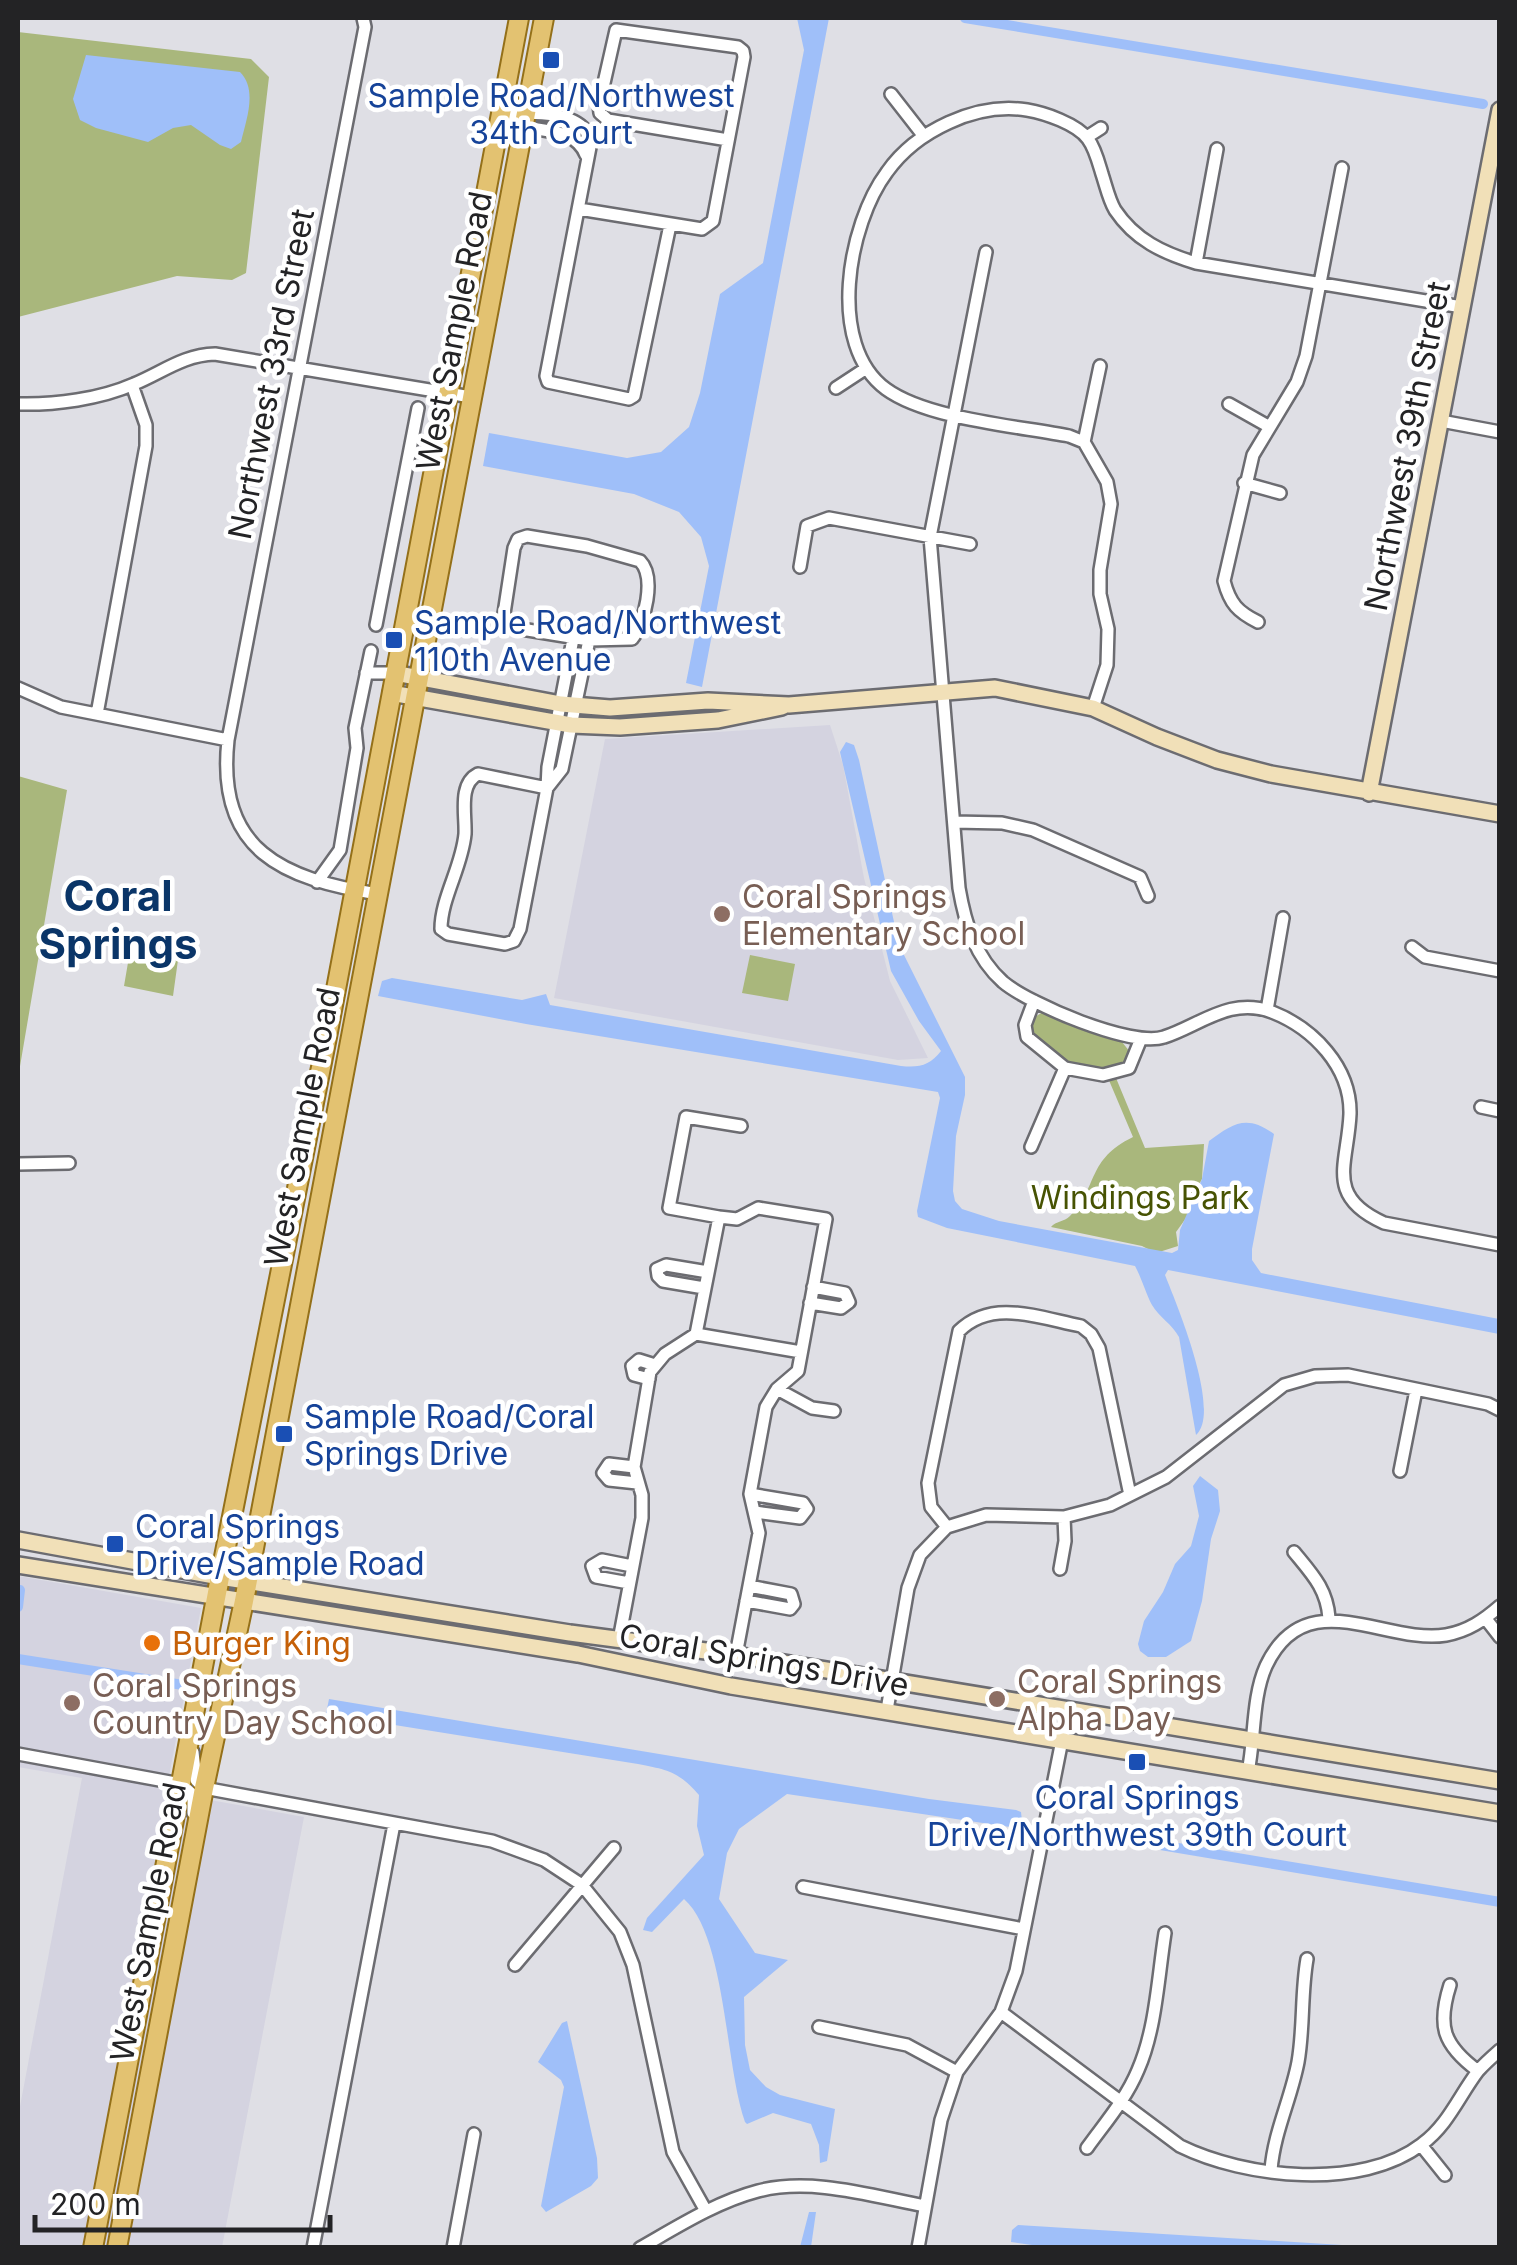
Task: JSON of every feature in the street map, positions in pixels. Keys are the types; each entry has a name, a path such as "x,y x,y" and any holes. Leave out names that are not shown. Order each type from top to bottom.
{"main road":[{"name":"West Sample Road","path":"93,2248 519,18"},
{"name":"West Sample Road","path":"117,2248 544,18"},
{"name":"Northwest 39th Street","path":"1369,793 1500,110"},
{"path":"394,673 569,706 629,708 708,701 789,704 995,688 1093,708 1217,760 1271,774 1500,814"},
{"path":"391,693 564,724 635,728 741,717 789,704"},
{"name":"Coral Springs Drive","path":"18,1540 218,1586 244,1600 561,1651 731,1686 1500,1813"},
{"name":"Coral Springs Drive","path":"18,1565 218,1586 247,1581 736,1655 1500,1781"},
{"path":"129,2056 132,2102 141,2120"},
{"path":"118,2114 130,2129 128,2186"}],"street":[{"name":"Northwest 33rd Street","path":"363,18 366,27 226,766 228,792 248,839 268,858 317,882 378,894"},
{"path":"579,209 702,229 713,221 728,140 743,51 616,30 605,70 600,113 608,120 728,140"},
{"path":"892,94 923,135"},
{"path":"1093,708 1107,665 1108,629 1100,594 1100,570 1111,504 1107,482 1084,442 920,406 887,389 865,368 851,336 846,305 868,208 886,172 923,135 986,112 1026,110 1057,119 1088,137 1114,208 1137,235 1162,252 1196,263 1462,307"},
{"path":"500,115 579,122 588,130 588,159 546,376 548,382 629,399 634,396 670,225"},
{"path":"1088,137 1101,128"},
{"path":"1196,263 1218,148"},
{"path":"1258,622 1229,600 1224,582 1253,455 1297,382 1306,356 1342,168"},
{"path":"986,252 930,537 965,925 980,953 1003,982 1034,1001 1118,1036 1140,1041 1164,1037 1211,1014 1267,1010 1295,1023 1320,1043 1338,1066 1347,1092 1350,1114 1341,1169 1352,1202 1384,1223 1500,1245"},
{"path":"18,404 62,402 132,385 197,354 300,366 471,397"},
{"path":"1084,442 1100,366"},
{"path":"836,388 865,368"},
{"path":"97,714 146,446 146,425 132,385"},
{"path":"1229,404 1268,426"},
{"path":"376,625 418,408"},
{"path":"1440,422 1500,432"},
{"path":"1244,483 1280,493"},
{"path":"800,567 808,526 830,518 970,544"},
{"path":"526,536 588,546 640,561 646,567 649,576 640,630 632,639 573,638 509,626 503,620 501,612 518,539 526,536"},
{"path":"569,706 573,638"},
{"path":"547,788 478,774 471,777 466,786 458,872 440,929 448,934 504,944 514,940 520,929 547,788 589,640"},
{"path":"317,882 340,850 358,748 355,728 370,651"},
{"path":"366,673 394,673"},
{"path":"18,688 37,698 97,714 228,740"},
{"path":"954,822 1002,823 1033,830 1140,877 1148,896"},
{"path":"1267,1010 1283,918"},
{"path":"1412,947 1425,957 1500,971"},
{"path":"1034,1001 1025,1025 1027,1037 1065,1068 1103,1075 1124,1070 1134,1062 1140,1041"},
{"path":"1031,1147 1065,1068"},
{"path":"1482,1107 1500,1111"},
{"path":"736,1655 759,1533 750,1494 766,1406 777,1389 795,1377 826,1219 758,1208 737,1219 669,1208 686,1117 741,1126"},
{"path":"18,1164 69,1163"},
{"path":"619,1640 642,1518 642,1495 634,1467 649,1379 654,1364 696,1334 719,1216"},
{"path":"704,1288 663,1280 657,1273 666,1264 708,1272"},
{"path":"810,1303 841,1308 849,1302 845,1293 813,1287"},
{"path":"947,1527 932,1506 928,1483 958,1331 970,1320 997,1311 1081,1326 1092,1334 1099,1348 1130,1495"},
{"path":"696,1334 801,1352"},
{"path":"649,1379 634,1375 632,1366 639,1360 654,1364"},
{"path":"887,1710 908,1588 920,1555 947,1527 986,1515 1064,1517 1110,1504 1166,1477 1284,1384 1314,1376 1348,1375 1488,1404 1500,1410"},
{"path":"777,1389 812,1408 834,1411"},
{"path":"1400,1471 1416,1390"},
{"path":"634,1467 608,1464 603,1473 609,1480 637,1484"},
{"path":"750,1494 799,1502 807,1509 800,1518 754,1512"},
{"path":"1060,1569 1064,1517"},
{"path":"1294,1552 1320,1584 1328,1600 1330,1618"},
{"path":"629,1582 596,1577 592,1566 602,1560 632,1566"},
{"path":"746,1601 790,1609 794,1604 791,1594 749,1586"},
{"path":"1248,1772 1266,1666 1280,1645 1298,1630 1330,1618 1443,1636 1464,1630 1500,1606"},
{"path":"1486,1618 1500,1637"},
{"path":"918,2248 942,2120 958,2072 1002,2012 1016,1971 1068,1710"},
{"path":"192,1728 194,1773 198,1785 204,1788 503,1844 544,1860 582,1885 620,1932 633,1965 673,2152 706,2211"},
{"path":"18,1754 180,1784 193,1795 190,1859"},
{"path":"313,2248 394,1824"},
{"path":"515,1965 614,1848"},
{"path":"803,1887 1024,1930"},
{"path":"1087,2148 1122,2100 1138,2070 1148,2042 1166,1932"},
{"path":"1271,2170 1273,2145 1300,2052 1307,1959"},
{"path":"1450,1985 1441,2013 1444,2030 1450,2044 1478,2072"},
{"path":"1002,2012 1180,2146 1210,2161 1240,2169 1324,2174 1389,2163 1421,2145 1443,2124 1478,2072 1500,2050"},
{"path":"820,2028 907,2046 958,2072"},
{"path":"453,2248 474,2134"},
{"path":"1421,2145 1446,2175"},
{"path":"640,2248 706,2211 758,2191 798,2186 925,2206"}],"shaded area":[{"name":"Coral Springs Elementary School","path":"830,725 843,765 864,878 890,981 928,1058 898,1060 554,998 605,739"},
{"path":"18,1576 201,1608 166,1792 304,1817 222,2247 18,2247 18,2117 82,1778 18,1767"}],"green space":[{"path":"18,32 251,59 269,77 246,273 232,280 177,276 18,317"},
{"path":"18,776 67,790 18,1078"},
{"path":"130,951 178,960 173,996 124,986"},
{"path":"750,955 795,964 788,1001 742,993"},
{"path":"1043,1012 1122,1042 1130,1052 1126,1063 1086,1067 1048,1051 1031,1030 1033,1018"},
{"name":"Windings Park","path":"1108,1078 1116,1078 1145,1148 1204,1144 1202,1179 1188,1205 1189,1214 1176,1232 1178,1246 1156,1253 1142,1246 1051,1227 1068,1218 1079,1205 1107,1155 1133,1137"}],"water":[{"path":"797,18 829,18 702,687 686,683 709,566 701,537 679,512 634,494 483,466 489,433 627,458 661,452 689,427 720,294 763,263 804,50"},
{"path":"86,55 240,72 250,96 241,142 231,149 191,125 173,128 148,142 80,120 73,99"},
{"path":"846,742 854,745 859,760 899,945 965,1077 953,1191 962,1209 999,1221 1172,1253 1178,1250 1180,1230 1202,1179 1209,1141 1240,1123 1256,1124 1274,1134 1252,1249 1252,1260 1261,1273 1499,1319 1499,1334 1168,1270 1165,1275 1201,1382 1203,1423 1196,1435 1179,1337 1152,1305 1135,1266 947,1228 918,1217 938,1092 378,996 382,981 392,978 522,1000 546,994 550,1005 901,1066 929,1062 941,1051 891,971 840,752"},
{"path":"1200,1476 1218,1490 1220,1511 1191,1641 1166,1657 1148,1657 1138,1644 1144,1621 1175,1564 1191,1546 1199,1516 1193,1486"},
{"path":"329,1699 929,1799 1016,1810 1021,1812 1022,1821 1010,1827 787,1794 739,1829 727,1853 719,1899 755,1953 788,1960 744,1997 750,2070 780,2095 835,2109 827,2161 820,2163 819,2145 811,2124 773,2113 745,2122 716,1971 698,1917 684,1899 652,1932 643,1930 647,1918 704,1855 697,1826 699,1795 692,1787 672,1773 648,1766 326,1714"},
{"path":"567,2021 598,2178 546,2212 541,2206 564,2087 538,2062"},
{"path":"809,2212 816,2212 811,2247 800,2247"},
{"path":"1018,2225 1374,2247 1046,2247 1011,2242 1012,2230"}],"waterway":[{"path":"965,18 1483,104"},
{"path":"18,1607 20,1590"},
{"path":"18,1659 183,1685"},
{"path":"1071,1830 1500,1902"}],"place":[{"name":"Sample Road/Northwest 34th Court","path":"551,60"},
{"name":"Sample Road/Northwest 110th Avenue","path":"394,640"},
{"name":"Coral Springs Elementary School","path":"722,914"},
{"name":"Sample Road/Coral Springs Drive","path":"284,1434"},
{"name":"Coral Springs Drive/Sample Road","path":"115,1544"},
{"name":"Burger King","path":"152,1643"},
{"name":"Coral Springs Alpha Day","path":"997,1699"},
{"name":"Coral Springs Country Day School","path":"72,1703"},
{"name":"Coral Springs Drive/Northwest 39th Court","path":"1137,1762"}],"district":[{"name":"Coral Springs","path":"118,919"}]}
